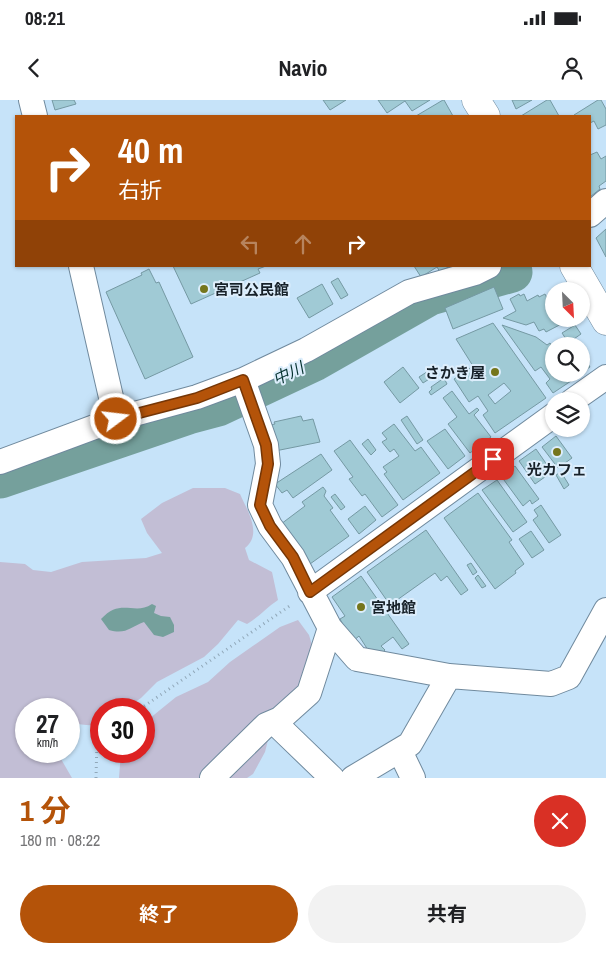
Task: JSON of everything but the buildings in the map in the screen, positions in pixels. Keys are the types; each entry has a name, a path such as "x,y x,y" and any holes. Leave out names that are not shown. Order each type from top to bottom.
{"main road":[{"path":"476,100 485,115"},
{"path":"575,267 606,321"}],"street":[{"path":"31,100 35,115"},
{"path":"591,214 606,201"},
{"path":"82,267 116,419"},
{"path":"0,462 116,419 197,398 243,380 306,350 409,292 487,267"},
{"path":"585,392 606,377"},
{"path":"243,380 266,445 268,464 260,505 270,526 293,557 330,628 357,659 449,676 551,684 569,677 606,610"},
{"path":"310,592 545,422"},
{"path":"212,778 266,725 274,722 309,692 330,628"},
{"path":"353,778 410,744 449,676"},
{"path":"274,722 332,778"},
{"path":"400,751 412,778"}],"path":[{"path":"155,699 310,592"},
{"path":"96,763 96,778"}],"shaded area":[{"path":"193,488 225,488 240,494 253,529 253,536 245,548 249,560 272,572 278,600 247,624 238,620 218,644 204,657 157,682 141,698 90,698 90,725 80,724 80,698 15,698 15,763 63,763 72,778 0,778 0,562 25,564 33,570 51,572 82,562 146,558 162,553 147,533 141,519 162,503"},
{"path":"152,604 156,606 154,613 170,617 174,625 174,632 163,637 154,635 144,622 120,632 109,630 101,619 115,609 139,608"},
{"path":"298,620 309,635 312,645 305,678 269,736 265,752 253,774 247,778 119,778 120,763 155,763 155,714 176,697 208,682 230,662 280,627"}],"waterway":[{"name":"中川","path":"0,478 188,414 218,406 314,361 430,295 512,272"}],"place":[{"name":"宮司公民館","path":"204,289"},
{"name":"さかき屋","path":"495,372"},
{"name":"光カフェ","path":"557,452"},
{"name":"宮地館","path":"361,607"}],"route":[{"path":"116,419 197,398 243,380 266,445 268,464 260,505 270,526 293,557 310,592 493,459"}]}
